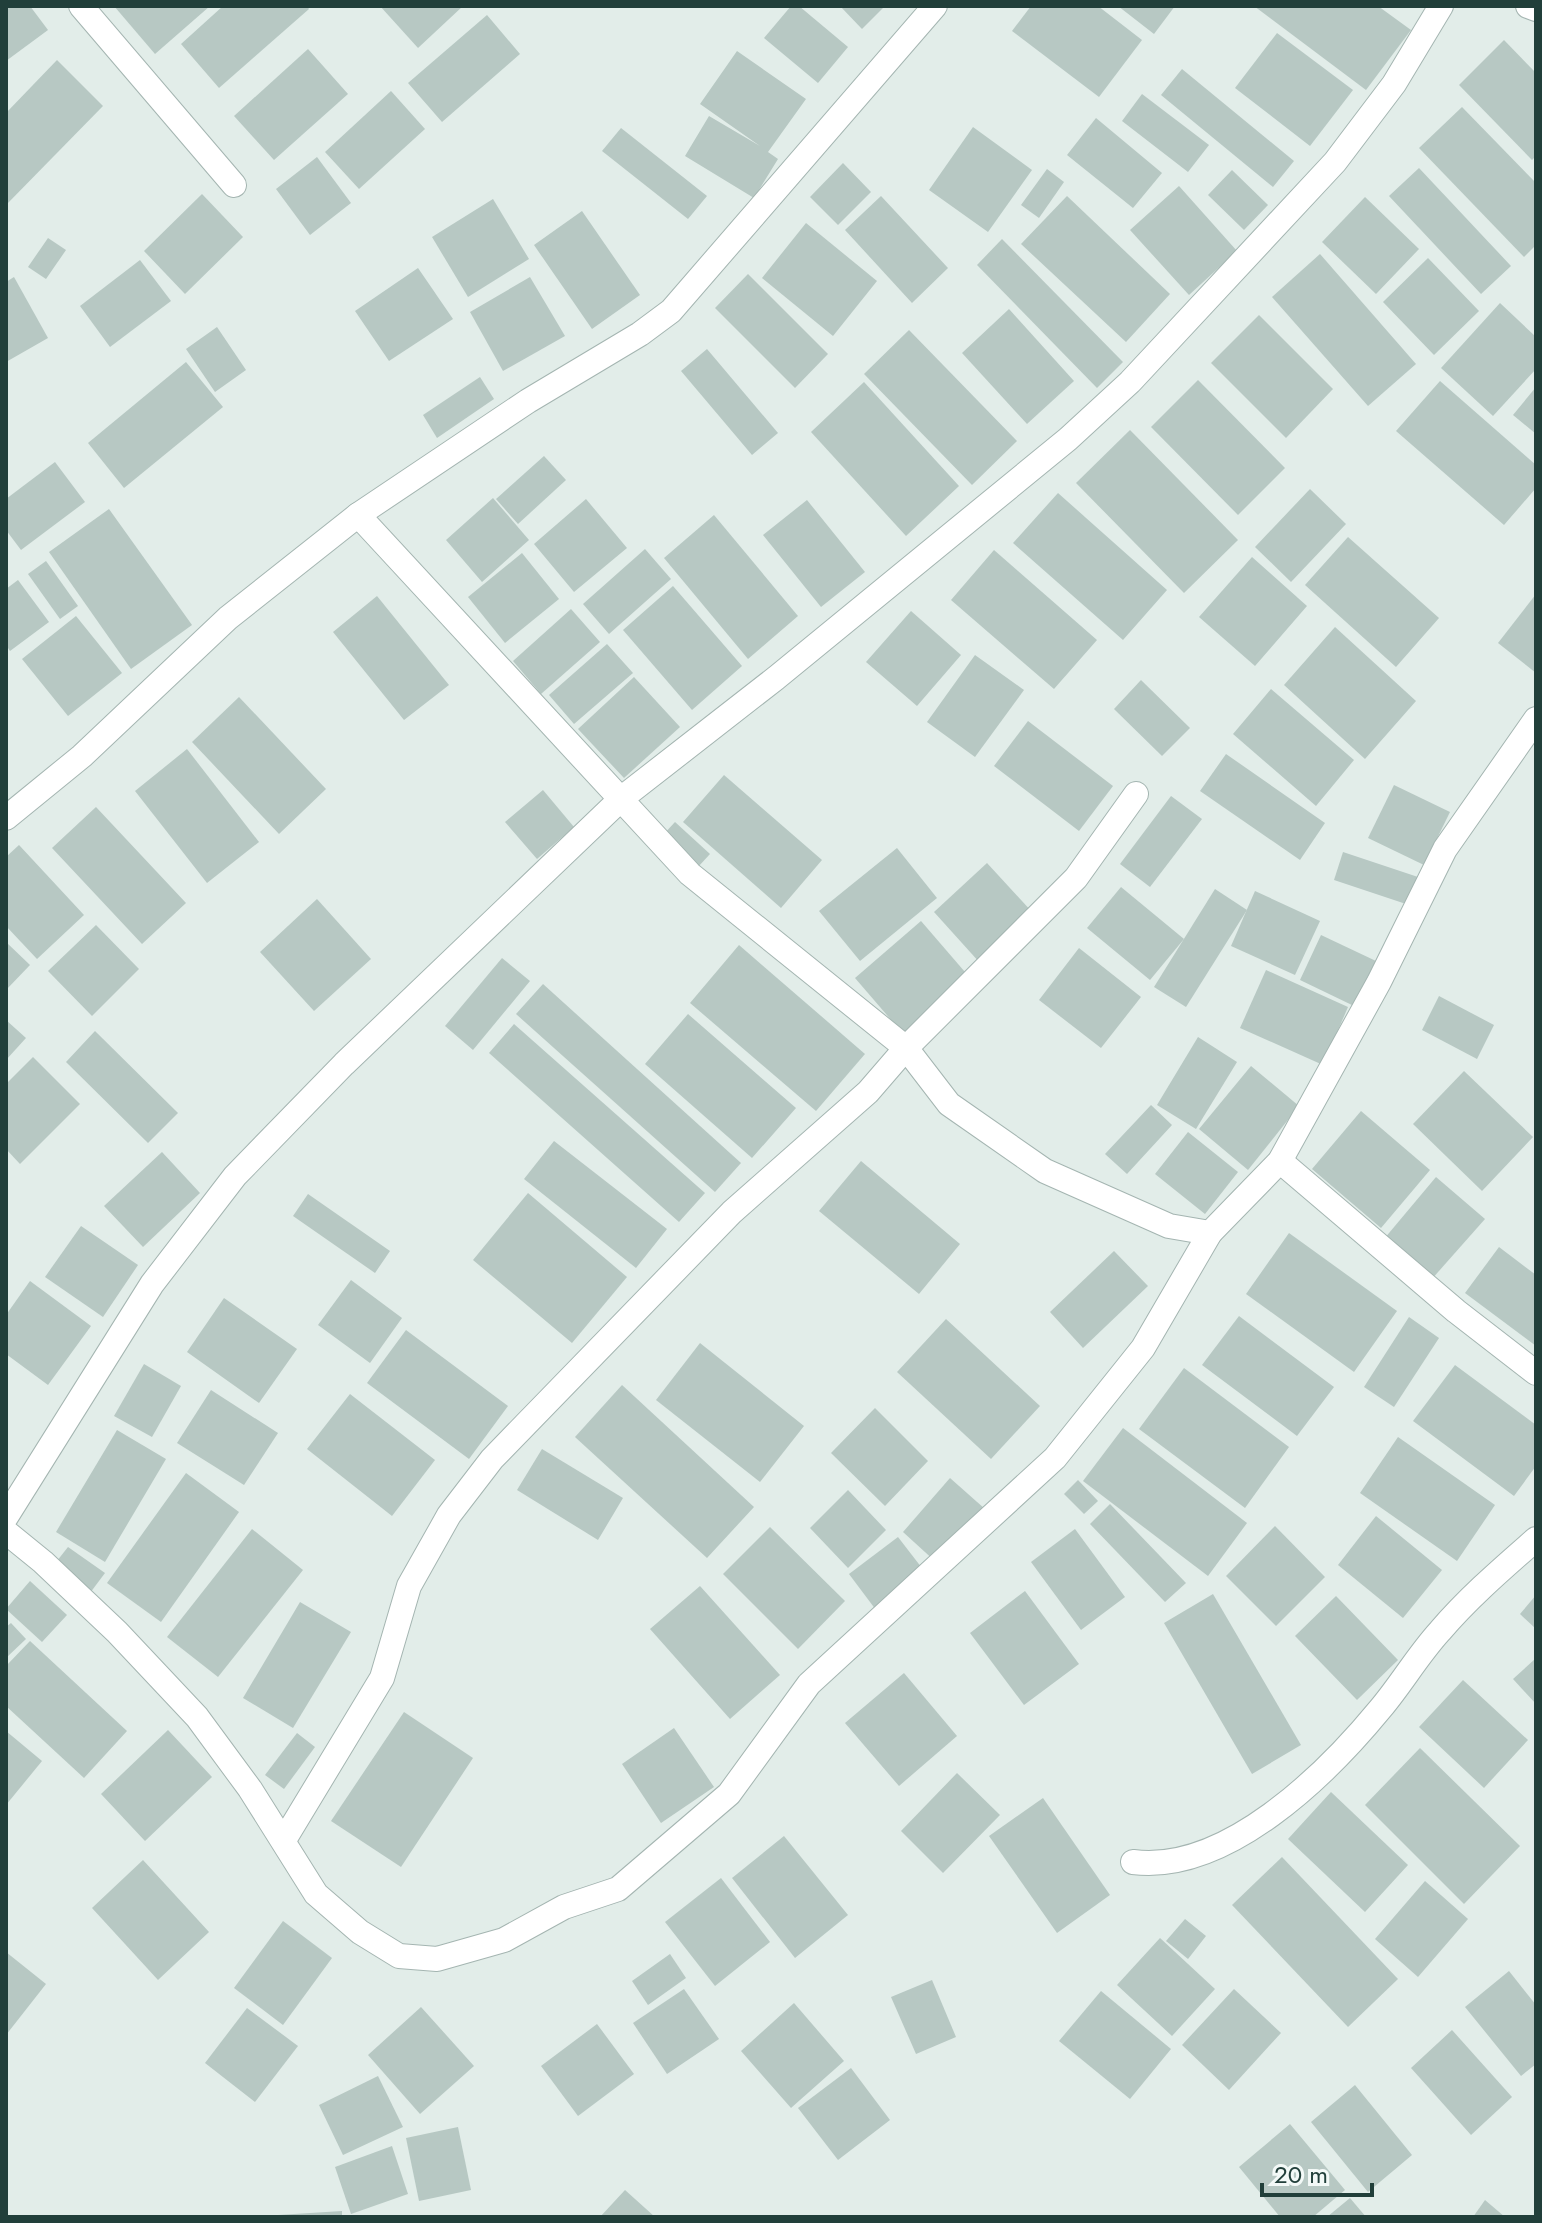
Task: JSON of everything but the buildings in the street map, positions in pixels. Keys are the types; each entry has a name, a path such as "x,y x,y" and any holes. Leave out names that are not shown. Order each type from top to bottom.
{"street":[{"path":"81,6 234,185"},
{"path":"6,818 82,756 228,618 358,515 528,401 640,334 671,311 935,6"},
{"path":"6,1517 152,1284 235,1176 344,1064 622,798 776,678 1011,486 1130,382 1335,162 1394,84 1441,6"},
{"path":"1528,6 1536,9"},
{"path":"358,515 690,874 906,1048 949,1104 1045,1171 1169,1226 1210,1233"},
{"path":"6,1532 43,1562 117,1632 197,1717 284,1840 316,1894 360,1932 399,1956 437,1959 504,1940 564,1907 618,1889 729,1794 809,1684 1055,1458 1143,1348 1210,1233 1280,1161 1379,982 1445,849 1536,719"},
{"path":"284,1840 382,1678 409,1586 449,1515 492,1459 732,1212 868,1092 906,1048 1076,878 1136,794"},
{"path":"1280,1161 1456,1311 1536,1373"},
{"path":"1169,1226 1186,1270"},
{"path":"1133,1862 1157,1865 1190,1858 1255,1828 1325,1767 1380,1710 1439,1632 1536,1539"}]}
